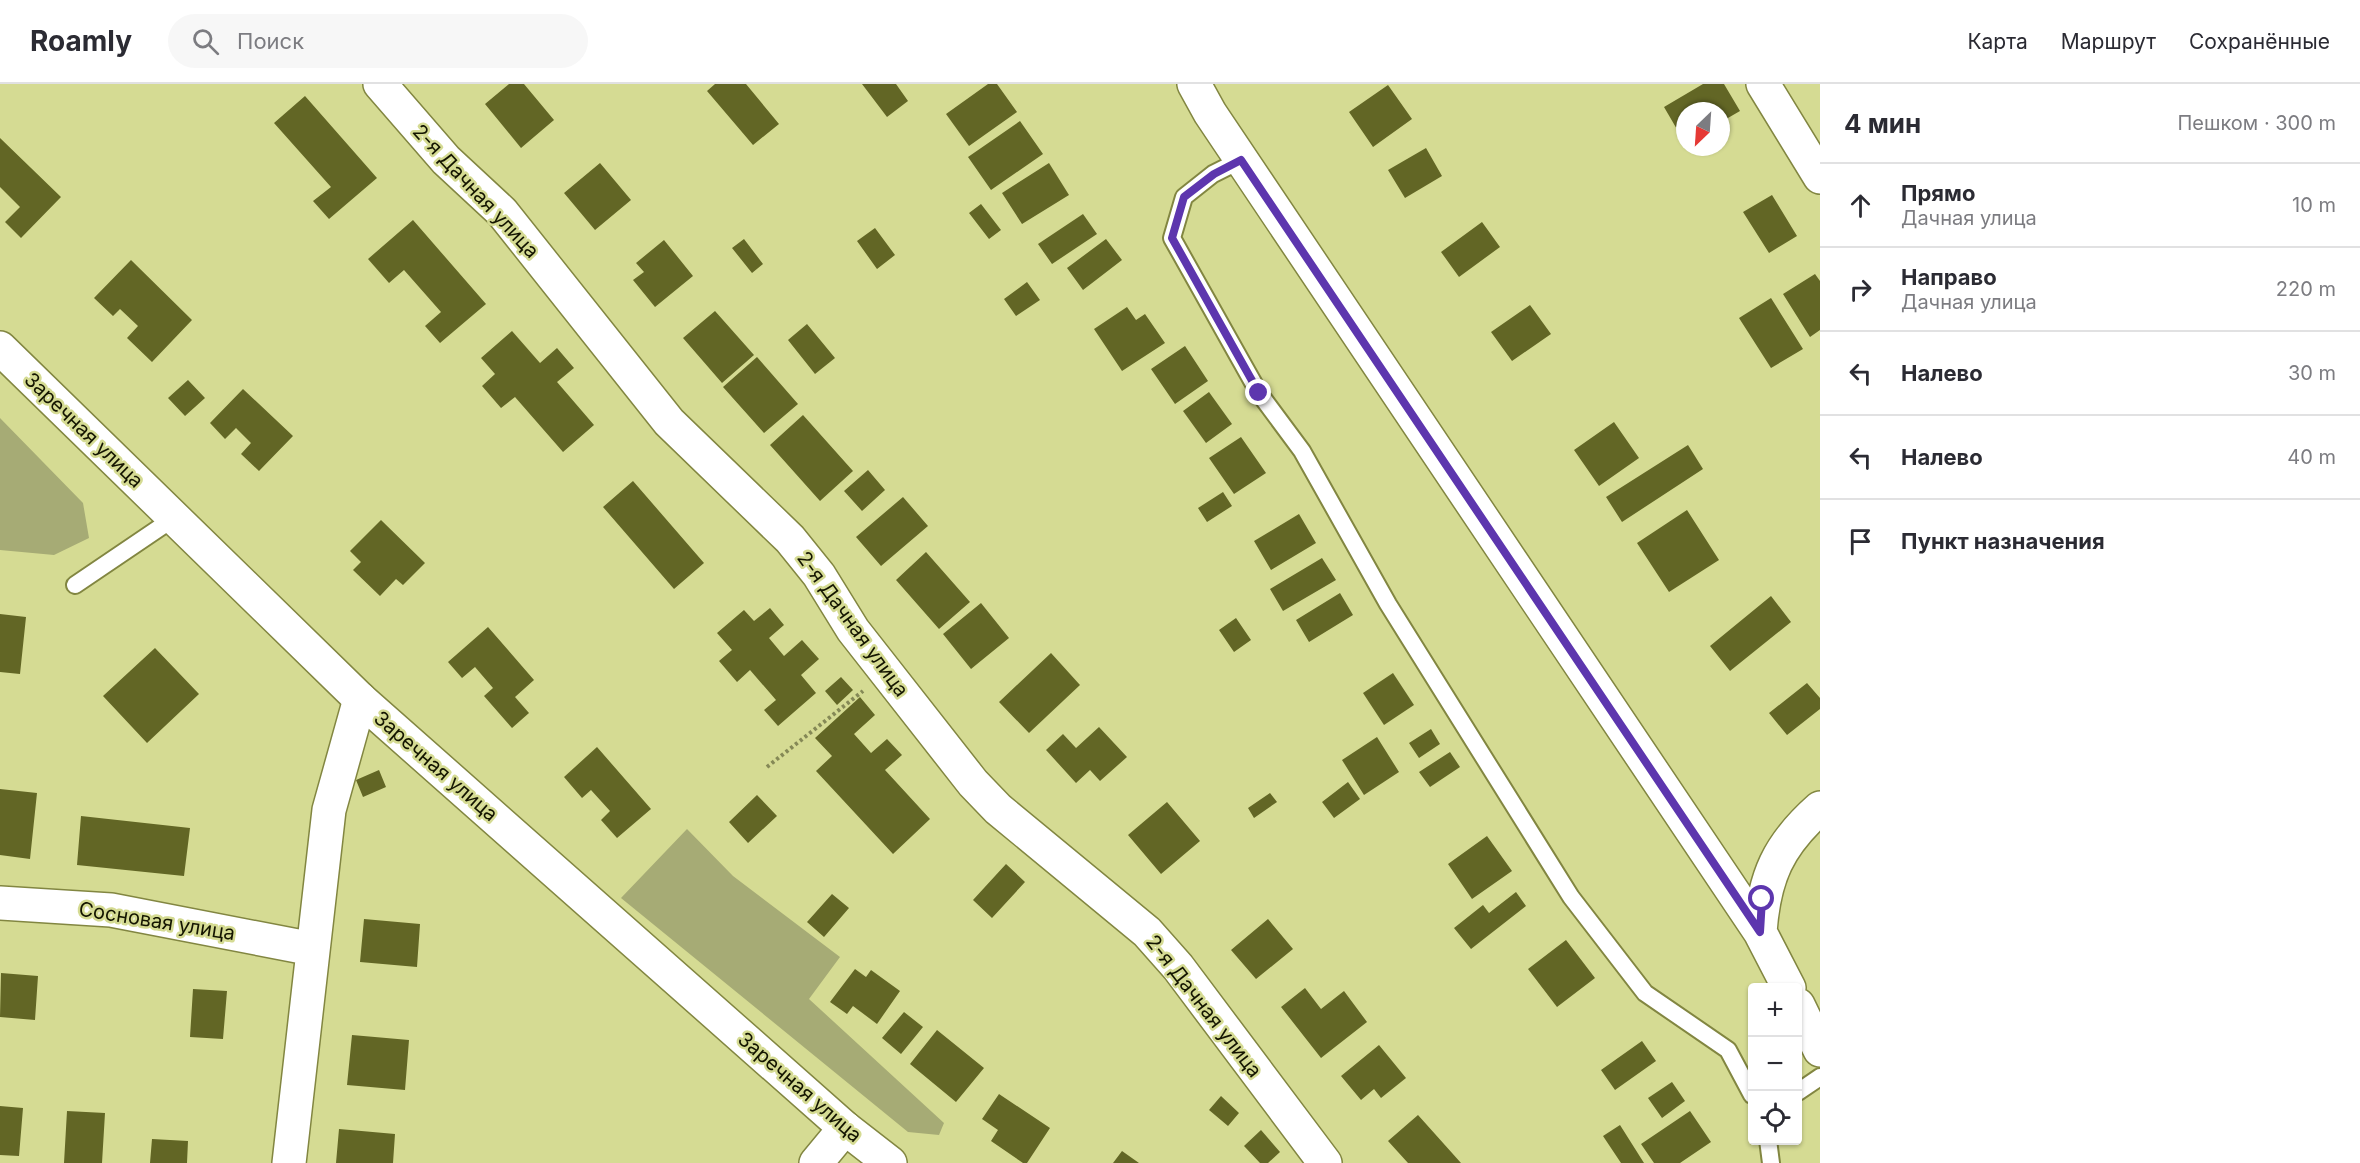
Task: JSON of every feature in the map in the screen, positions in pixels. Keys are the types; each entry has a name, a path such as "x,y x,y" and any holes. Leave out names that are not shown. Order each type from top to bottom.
{"street":[{"name":"2-я Дачная улица","path":"380,84 446,160 502,212 669,422 790,539 819,575 853,630 973,783 998,809 1147,932 1178,967 1325,1163"},
{"path":"1194,84 1241,160 1760,932 1787,983"},
{"path":"1763,84 1820,177"},
{"name":"Заречная улица","path":"0,348 360,699 845,1128 890,1163"},
{"path":"289,1163 329,810 360,699"},
{"path":"1760,932 1762,899 1771,870 1783,848 1820,808"},
{"name":"Сосновая улица","path":"0,903 111,910 314,949"},
{"path":"1802,1015 1820,1050"},
{"path":"816,1163 845,1128"}],"lane":[{"path":"1241,160 1214,174 1184,197 1172,238 1259,393 1302,451 1394,614 1571,897 1645,993 1728,1050 1750,1091"},
{"path":"75,585 174,518"},
{"path":"1799,1091 1820,1077"},
{"path":"1769,1145 1771,1163"}],"path":[{"path":"767,767 886,672"}],"green space":[{"path":"0,418 83,503 89,538 54,555 0,550"},
{"path":"687,829 733,876 840,957 809,999 944,1123 939,1135 908,1132 621,898"}],"building":[{"path":"509,84 524,84 554,120 521,148 485,104"},
{"path":"715,84 746,84 779,124 753,145 707,91"},
{"path":"862,84 896,84 908,101 887,117"},
{"path":"988,84 997,84 1017,112 969,146 946,114"},
{"path":"1703,84 1724,84 1740,111 1730,117 1730,102 1676,102 1676,128 1664,107"},
{"path":"1388,85 1412,119 1373,147 1349,112"},
{"path":"305,96 377,178 329,219 313,201 331,187 274,123"},
{"path":"1020,121 1043,154 991,190 968,157"},
{"path":"0,138 61,197 21,238 5,222 20,207 0,187"},
{"path":"1426,148 1442,176 1405,198 1388,170"},
{"path":"600,163 631,200 595,230 564,193"},
{"path":"1049,163 1069,195 1022,224 1002,193"},
{"path":"1772,195 1797,236 1769,253 1743,212"},
{"path":"981,204 1001,230 989,239 969,213"},
{"path":"1083,214 1097,234 1052,264 1038,244"},
{"path":"413,220 486,304 440,343 425,326 441,312 404,270 389,283 368,259"},
{"path":"1482,222 1500,247 1459,277 1441,252"},
{"path":"875,228 895,255 877,269 857,241"},
{"path":"744,239 763,264 752,273 732,248"},
{"path":"1106,239 1122,260 1083,290 1067,268"},
{"path":"664,240 693,276 655,307 633,280 644,272 636,263"},
{"path":"131,260 192,320 152,362 127,338 138,326 120,309 113,316 94,298"},
{"path":"1815,274 1820,281 1820,330 1810,337 1783,294"},
{"path":"1027,282 1040,300 1016,316 1004,299"},
{"path":"1771,298 1803,349 1771,368 1739,318"},
{"path":"1530,305 1551,334 1512,361 1491,332"},
{"path":"1127,307 1136,320 1145,314 1165,343 1122,371 1094,329"},
{"path":"715,311 754,355 722,383 683,338"},
{"path":"807,324 835,358 815,374 788,340"},
{"path":"512,331 540,363 557,348 574,368 557,382 594,425 563,452 515,397 501,408 482,386 495,374 481,358"},
{"path":"1185,346 1208,381 1175,404 1151,369"},
{"path":"757,357 798,404 764,433 723,387"},
{"path":"188,380 205,398 185,416 168,398"},
{"path":"243,389 293,436 259,471 241,454 251,443 236,428 225,439 210,423"},
{"path":"1209,392 1232,424 1206,443 1183,411"},
{"path":"803,415 853,471 820,501 770,445"},
{"path":"1614,422 1639,458 1599,486 1574,450"},
{"path":"1241,437 1266,473 1234,494 1209,458"},
{"path":"1688,445 1703,469 1622,522 1606,497"},
{"path":"868,470 885,490 862,511 844,491"},
{"path":"633,481 704,563 674,589 603,507"},
{"path":"1223,492 1232,506 1207,522 1198,508"},
{"path":"903,497 928,526 881,566 856,537"},
{"path":"1687,510 1719,560 1669,592 1637,543"},
{"path":"1299,514 1316,543 1271,570 1254,541"},
{"path":"381,520 425,563 403,585 396,579 380,596 353,570 361,562 350,551"},
{"path":"926,552 970,602 939,629 896,580"},
{"path":"1322,558 1336,580 1283,611 1270,589"},
{"path":"1340,593 1353,615 1309,642 1296,620"},
{"path":"1771,596 1791,622 1730,671 1710,646"},
{"path":"981,603 1009,638 971,669 943,634"},
{"path":"770,608 784,625 769,638 784,656 802,640 819,659 801,675 816,693 778,726 764,710 776,700 750,670 737,682 719,661 732,650 717,633 744,610 754,621"},
{"path":"0,614 26,617 20,674 0,672"},
{"path":"1236,618 1251,640 1234,652 1219,630"},
{"path":"488,627 534,680 515,697 529,713 512,728 484,696 493,688 475,667 462,678 448,662"},
{"path":"155,648 199,694 147,743 103,696"},
{"path":"1051,653 1080,685 1029,733 999,702"},
{"path":"1393,673 1414,705 1384,725 1363,693"},
{"path":"841,677 853,690 837,705 825,691"},
{"path":"1807,683 1820,698 1820,709 1787,735 1769,713"},
{"path":"860,697 875,715 854,734 871,753 887,739 902,755 885,770 930,819 893,854 816,771 832,756 815,738"},
{"path":"1099,727 1127,757 1100,781 1090,770 1076,783 1046,750 1063,734 1076,748"},
{"path":"1431,729 1440,744 1419,758 1409,743"},
{"path":"1377,737 1399,772 1364,795 1342,760"},
{"path":"597,747 651,809 617,838 601,820 610,811 591,790 582,798 564,777"},
{"path":"1450,752 1460,767 1430,787 1419,772"},
{"path":"379,770 386,787 363,797 356,780"},
{"path":"1348,782 1360,799 1334,818 1322,802"},
{"path":"0,789 37,793 30,859 0,855"},
{"path":"1270,793 1277,802 1254,818 1248,808"},
{"path":"757,795 777,816 748,843 729,822"},
{"path":"1167,802 1200,841 1161,874 1128,835"},
{"path":"81,816 190,828 184,876 77,865"},
{"path":"1487,836 1512,871 1472,899 1448,864"},
{"path":"1006,864 1025,882 992,918 973,900"},
{"path":"1516,892 1526,906 1471,949 1454,928 1483,905 1489,913"},
{"path":"832,894 849,908 824,937 807,922"},
{"path":"364,919 420,924 417,967 360,962"},
{"path":"1268,919 1293,949 1256,979 1231,950"},
{"path":"1566,940 1595,978 1557,1007 1528,969"},
{"path":"855,969 866,977 871,970 900,991 877,1024 853,1006 847,1014 830,1002"},
{"path":"1,973 38,976 35,1020 0,1017"},
{"path":"1305,988 1321,1009 1344,991 1367,1022 1321,1058 1281,1007"},
{"path":"193,989 227,991 223,1039 190,1037"},
{"path":"904,1012 923,1027 901,1054 882,1038"},
{"path":"937,1030 984,1068 956,1102 910,1064"},
{"path":"352,1035 409,1040 405,1090 347,1085"},
{"path":"1642,1041 1656,1061 1615,1090 1601,1070"},
{"path":"1379,1045 1406,1078 1381,1098 1374,1089 1361,1100 1341,1076"},
{"path":"1672,1082 1685,1101 1662,1118 1648,1098"},
{"path":"999,1094 1050,1128 1027,1163 1023,1163 991,1141 998,1130 982,1119"},
{"path":"1221,1096 1239,1113 1228,1126 1209,1110"},
{"path":"0,1106 23,1108 19,1156 0,1155"},
{"path":"67,1111 105,1113 102,1163 64,1163"},
{"path":"1690,1111 1711,1142 1680,1163 1654,1163 1641,1144"},
{"path":"1418,1115 1461,1163 1408,1163 1388,1141"},
{"path":"1620,1125 1644,1163 1621,1163 1603,1136"},
{"path":"339,1129 395,1134 393,1163 336,1163"},
{"path":"1261,1130 1280,1152 1268,1163 1260,1163 1244,1146"},
{"path":"152,1139 188,1141 187,1163 150,1163"},
{"path":"1122,1151 1139,1163 1113,1163"}],"route":[{"path":"1259,393 1172,238 1184,197 1214,174 1241,160 1760,932 1762,899"}]}
